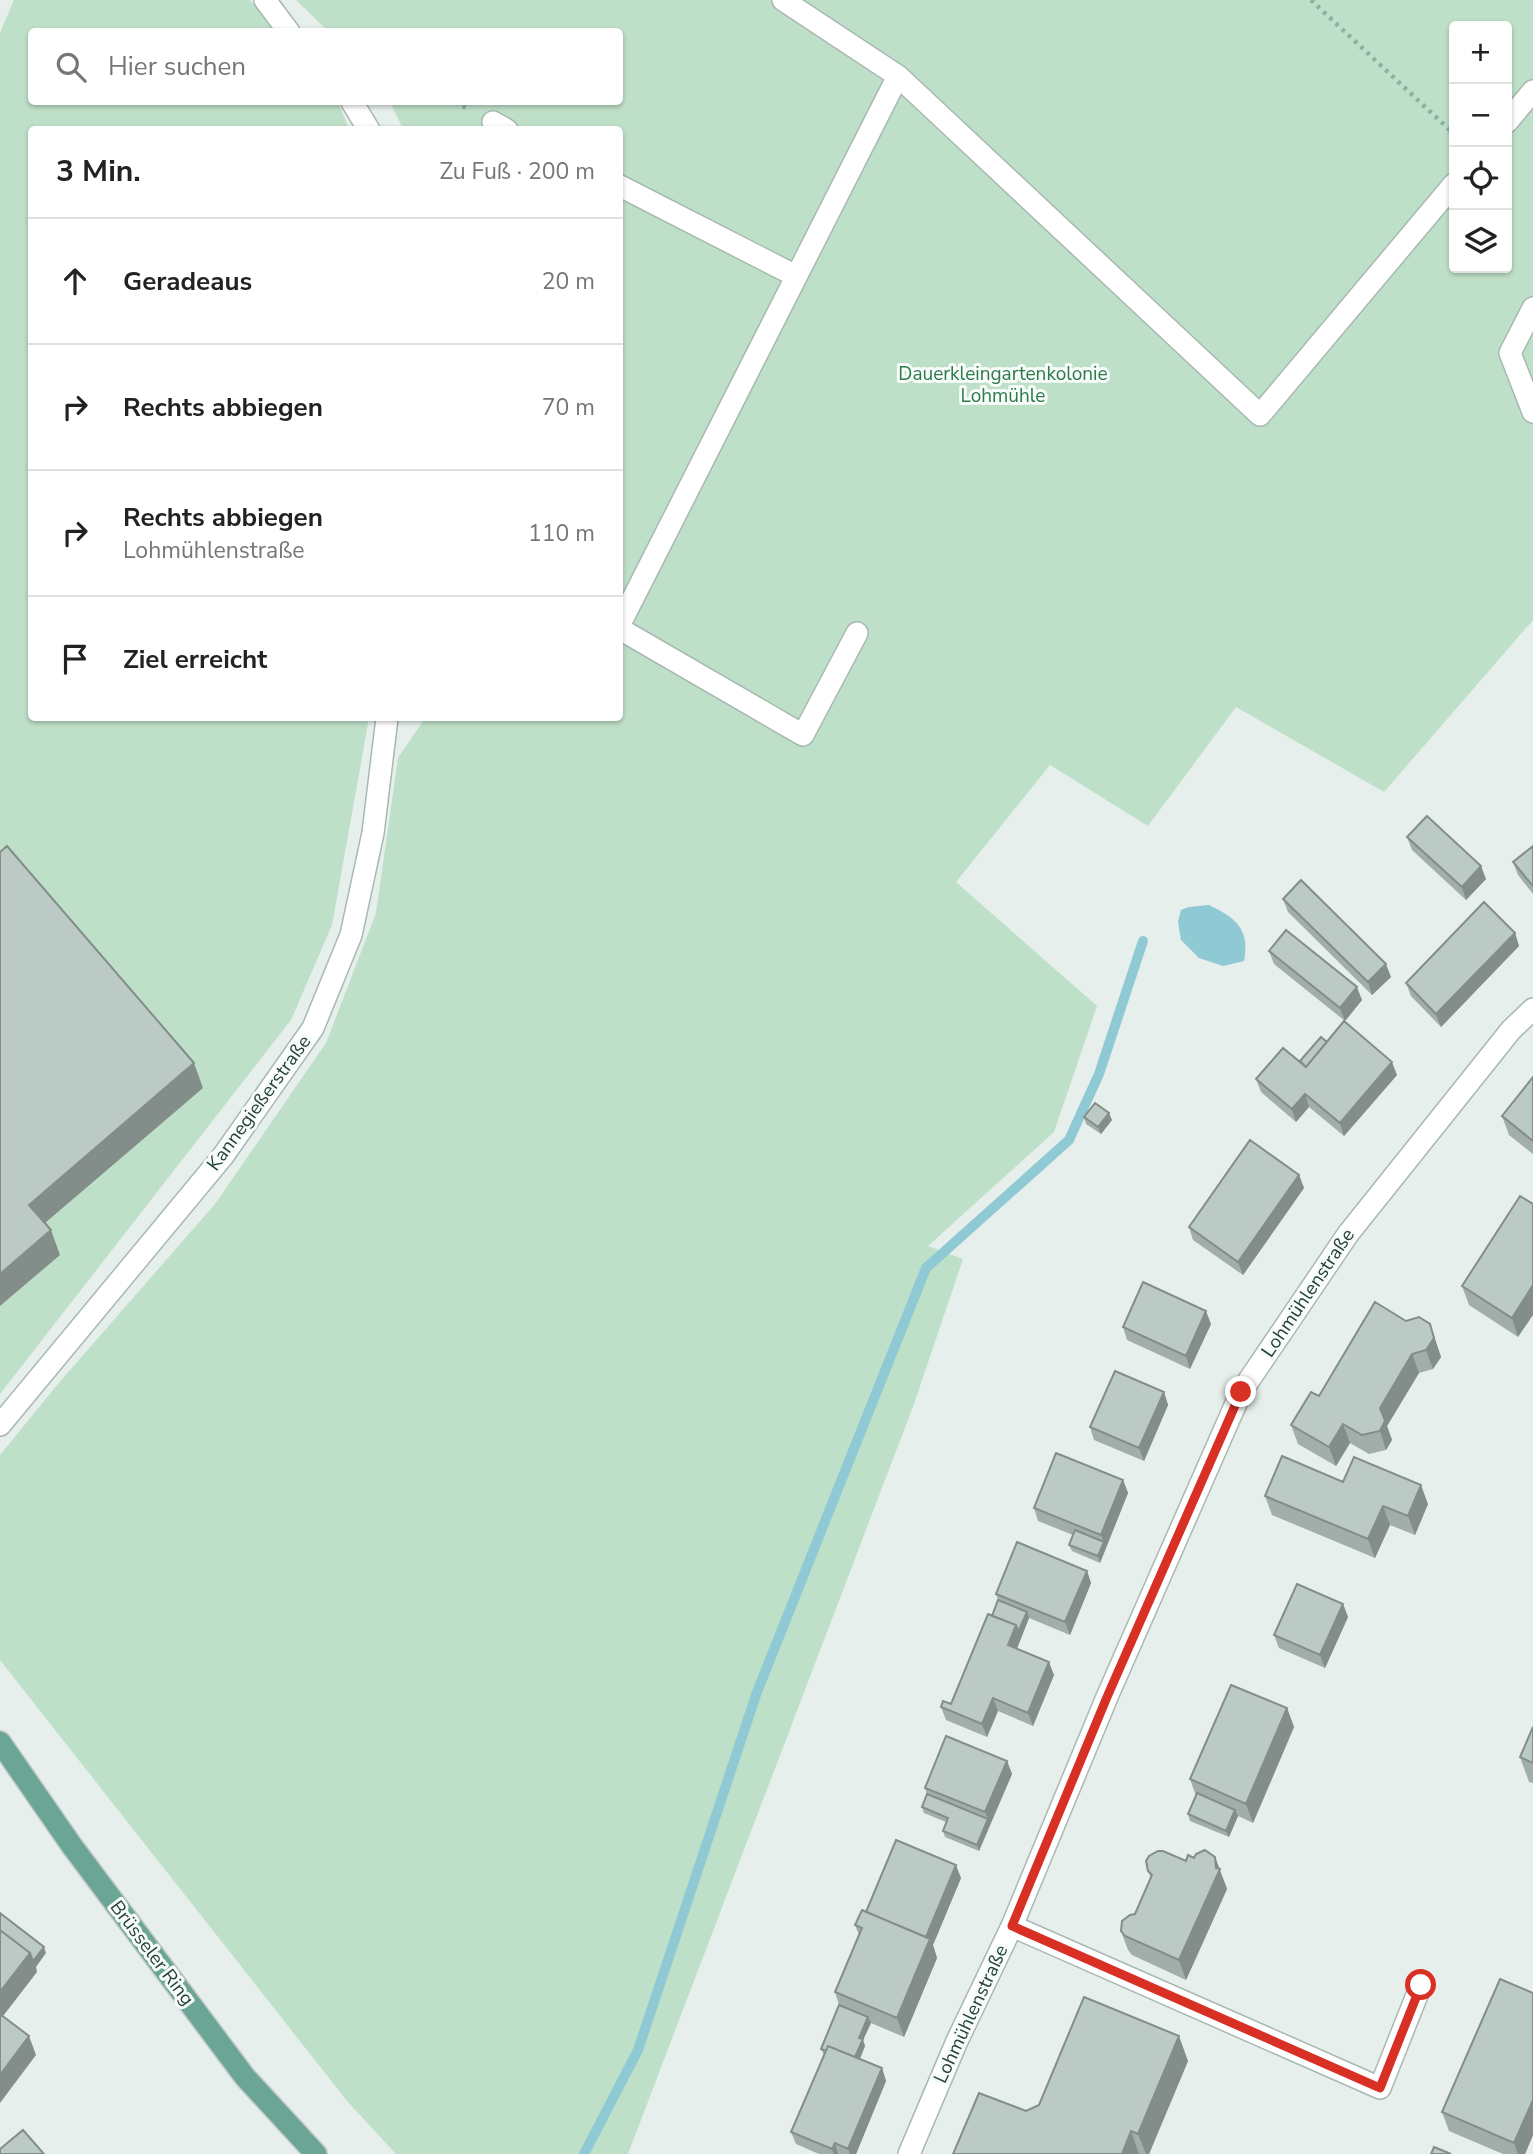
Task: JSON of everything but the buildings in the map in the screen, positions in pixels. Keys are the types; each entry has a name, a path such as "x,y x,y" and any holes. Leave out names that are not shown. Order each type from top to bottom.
{"main road":[{"name":"Brüsseler Ring","path":"0,1742 72,1846 245,2077 316,2154"}],"street":[{"path":"265,0 286,28"},
{"path":"783,0 898,76 1259,415 1449,190"},
{"path":"623,621 898,76"},
{"path":"1512,116 1533,91"},
{"path":"354,105 367,126"},
{"path":"623,188 796,276"},
{"path":"1533,308 1510,353 1533,412"},
{"path":"623,629 803,735 857,634"},
{"name":"Kannegießerstraße","path":"0,1425 223,1156 313,1028 352,935 373,833 387,721"},
{"name":"Lohmühlenstraße","path":"909,2154 957,2041 1012,1926 1107,1697 1241,1392 1348,1234 1511,1030 1533,1009"},
{"path":"1012,1926 1380,2088 1421,1985"}],"path":[{"path":"1311,0 1449,129"}],"green space":[{"path":"14,0 250,0 275,28 28,28 28,105 339,105 348,126 28,126 28,721 368,721 332,925 291,1020 0,1394 0,33"},
{"name":"Dauerkleingartenkolonie Lohmühle","path":"296,0 1533,0 1533,620 1384,792 1236,707 1148,826 1050,765 956,882 1097,1006 1054,1132 928,1246 963,1259 914,1404 628,2154 396,2154 347,2101 0,1660 0,1455 57,1385 215,1204 326,1043 376,913 398,758 423,721 623,721 623,126 402,126 391,105 623,105 623,28 325,28"}],"water":[{"path":"1209,905 1227,915 1239,926 1245,941 1244,961 1223,966 1199,958 1181,940 1178,922 1181,910"}],"waterway":[{"path":"584,2154 638,2050 757,1692 926,1268 1069,1140 1099,1074 1143,941"}],"route":[{"path":"1241,1392 1107,1697 1012,1926 1380,2088 1421,1985"}]}
